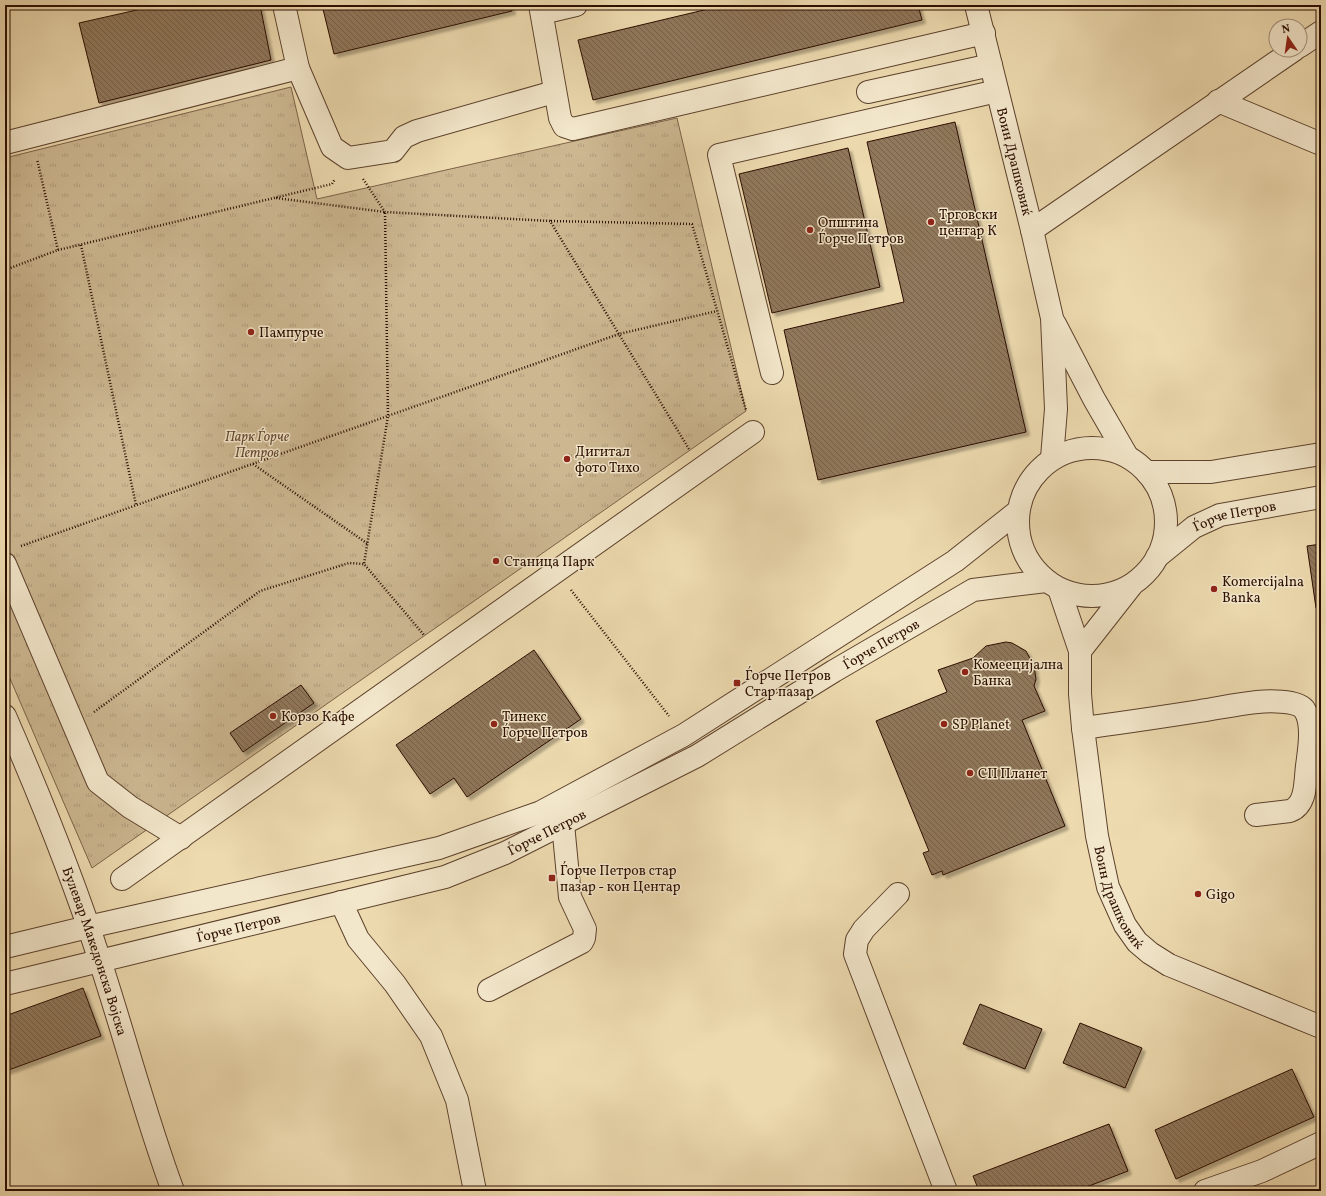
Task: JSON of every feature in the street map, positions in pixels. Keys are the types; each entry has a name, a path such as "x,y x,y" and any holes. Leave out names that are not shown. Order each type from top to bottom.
{"street":[{"path":"284,5 298,68 332,147 348,158 393,151 404,137 417,131 554,92"},
{"path":"576,5 541,9 554,92 560,118 564,126 573,129 984,33"},
{"name":"Воин Драшковиќ","path":"976,5 1032,230 1052,318 1056,409 1052,458"},
{"path":"1308,41 1321,32"},
{"path":"1032,230 1282,58"},
{"path":"868,92 991,65"},
{"path":"5,143 298,68"},
{"path":"772,373 719,155 997,91"},
{"path":"1218,101 1321,144"},
{"name":"Воин Драшковиќ","path":"1052,318 1094,399 1127,456"},
{"path":"122,879 753,432"},
{"name":"Ѓорче Петров","path":"5,984 445,877 506,853 697,756 834,671 973,590 1053,585 1084,596 1110,594 1134,583 1148,572 1157,557 1166,532 1165,506 1155,482 1147,472 1127,456 1102,448 1076,449 1052,458 1033,476 1025,488 1017,512 1019,538 1029,562 1053,585"},
{"path":"1147,472 1211,472 1321,454"},
{"name":"Ѓорче Петров","path":"1157,557 1194,527 1220,515 1320,497"},
{"name":"Ѓорче Петров","path":"5,948 88,927 439,848 541,812 684,735 955,561 1017,512"},
{"path":"5,564 98,782 130,807 181,838"},
{"path":"1080,651 1134,583"},
{"name":"Воин Драшковиќ","path":"1053,585 1080,651 1080,694 1083,728 1097,836 1108,886 1125,925 1137,942 1150,953 1169,965 1321,1027"},
{"path":"1083,728 1257,702 1287,702 1299,705 1304,710 1307,717 1309,734 1308,759 1301,801 1294,809 1290,811 1256,815"},
{"name":"Булевар Македонска Војска","path":"5,716 24,759 88,927 100,961 145,1108 173,1191"},
{"path":"489,990 582,942 584,938 585,929 570,897 564,824"},
{"path":"898,894 864,929 857,940 855,954 946,1191"},
{"path":"341,902 358,939 395,984 431,1036 457,1100 476,1191"},
{"path":"1205,1191 1262,1172 1321,1143"}],"path":[{"path":"32,137 58,250"},
{"path":"5,270 58,250 332,184 348,158 385,212 388,416 364,564"},
{"path":"274,198 385,212 550,221 692,224 753,432"},
{"path":"550,221 701,469"},
{"path":"81,245 136,505"},
{"path":"20,546 619,334 717,311"},
{"path":"252,464 368,544"},
{"path":"74,726 260,591 349,563 364,564 440,654"},
{"path":"557,571 684,735"}],"green space":[{"name":"Парк Ѓорче Петров","path":"291,87 317,199 677,118 746,411 92,868 5,667 5,158"}],"building":[{"path":"159,5 260,5 271,60 99,103 79,23"},
{"path":"322,5 511,5 512,11 334,54"},
{"path":"725,5 918,5 922,20 593,100 578,40"},
{"name":"Трговски центар К","path":"955,122 1026,432 818,480 784,330 904,302 867,142"},
{"name":"Општина Ѓорче Петров","path":"848,148 880,287 772,313 739,174"},
{"path":"1321,544 1321,608 1316,608 1307,546"},
{"name":"СП Планет","path":"1006,642 1012,643 1026,651 1034,666 1036,679 1034,686 1045,711 1022,720 1065,826 943,875 942,871 932,875 923,853 929,851 876,721 947,692 938,670 973,658 986,646"},
{"path":"534,650 581,719 467,797 454,778 430,794 396,745"},
{"path":"301,685 314,703 243,752 230,733"},
{"path":"83,988 101,1036 6,1071 5,1016"},
{"path":"980,1004 1042,1029 1025,1069 963,1044"},
{"path":"1080,1023 1142,1048 1125,1088 1063,1063"},
{"path":"1292,1069 1314,1117 1176,1179 1155,1130"},
{"path":"1109,1124 1128,1171 1076,1191 979,1191 973,1176"}],"place":[{"name":"Трговски центар К","path":"931,222"},
{"name":"Општина Ѓорче Петров","path":"810,230"},
{"name":"Пампурче","path":"251,332"},
{"name":"Дигитал фото Тихо","path":"567,459"},
{"name":"Станица Парк","path":"496,561"},
{"name":"Komercijalna Banka","path":"1214,589"},
{"name":"Комеецијална Банка","path":"965,672"},
{"name":"Ѓорче Петров Стар пазар","path":"737,683"},
{"name":"Корзо Кафе","path":"273,716"},
{"name":"Тинекс Ѓорче Петров","path":"494,724"},
{"name":"SP Planet","path":"944,724"},
{"name":"СП Планет","path":"970,773"},
{"name":"Ѓорче Петров стар пазар - кон Центар","path":"552,878"},
{"name":"Gigo","path":"1198,894"}]}
